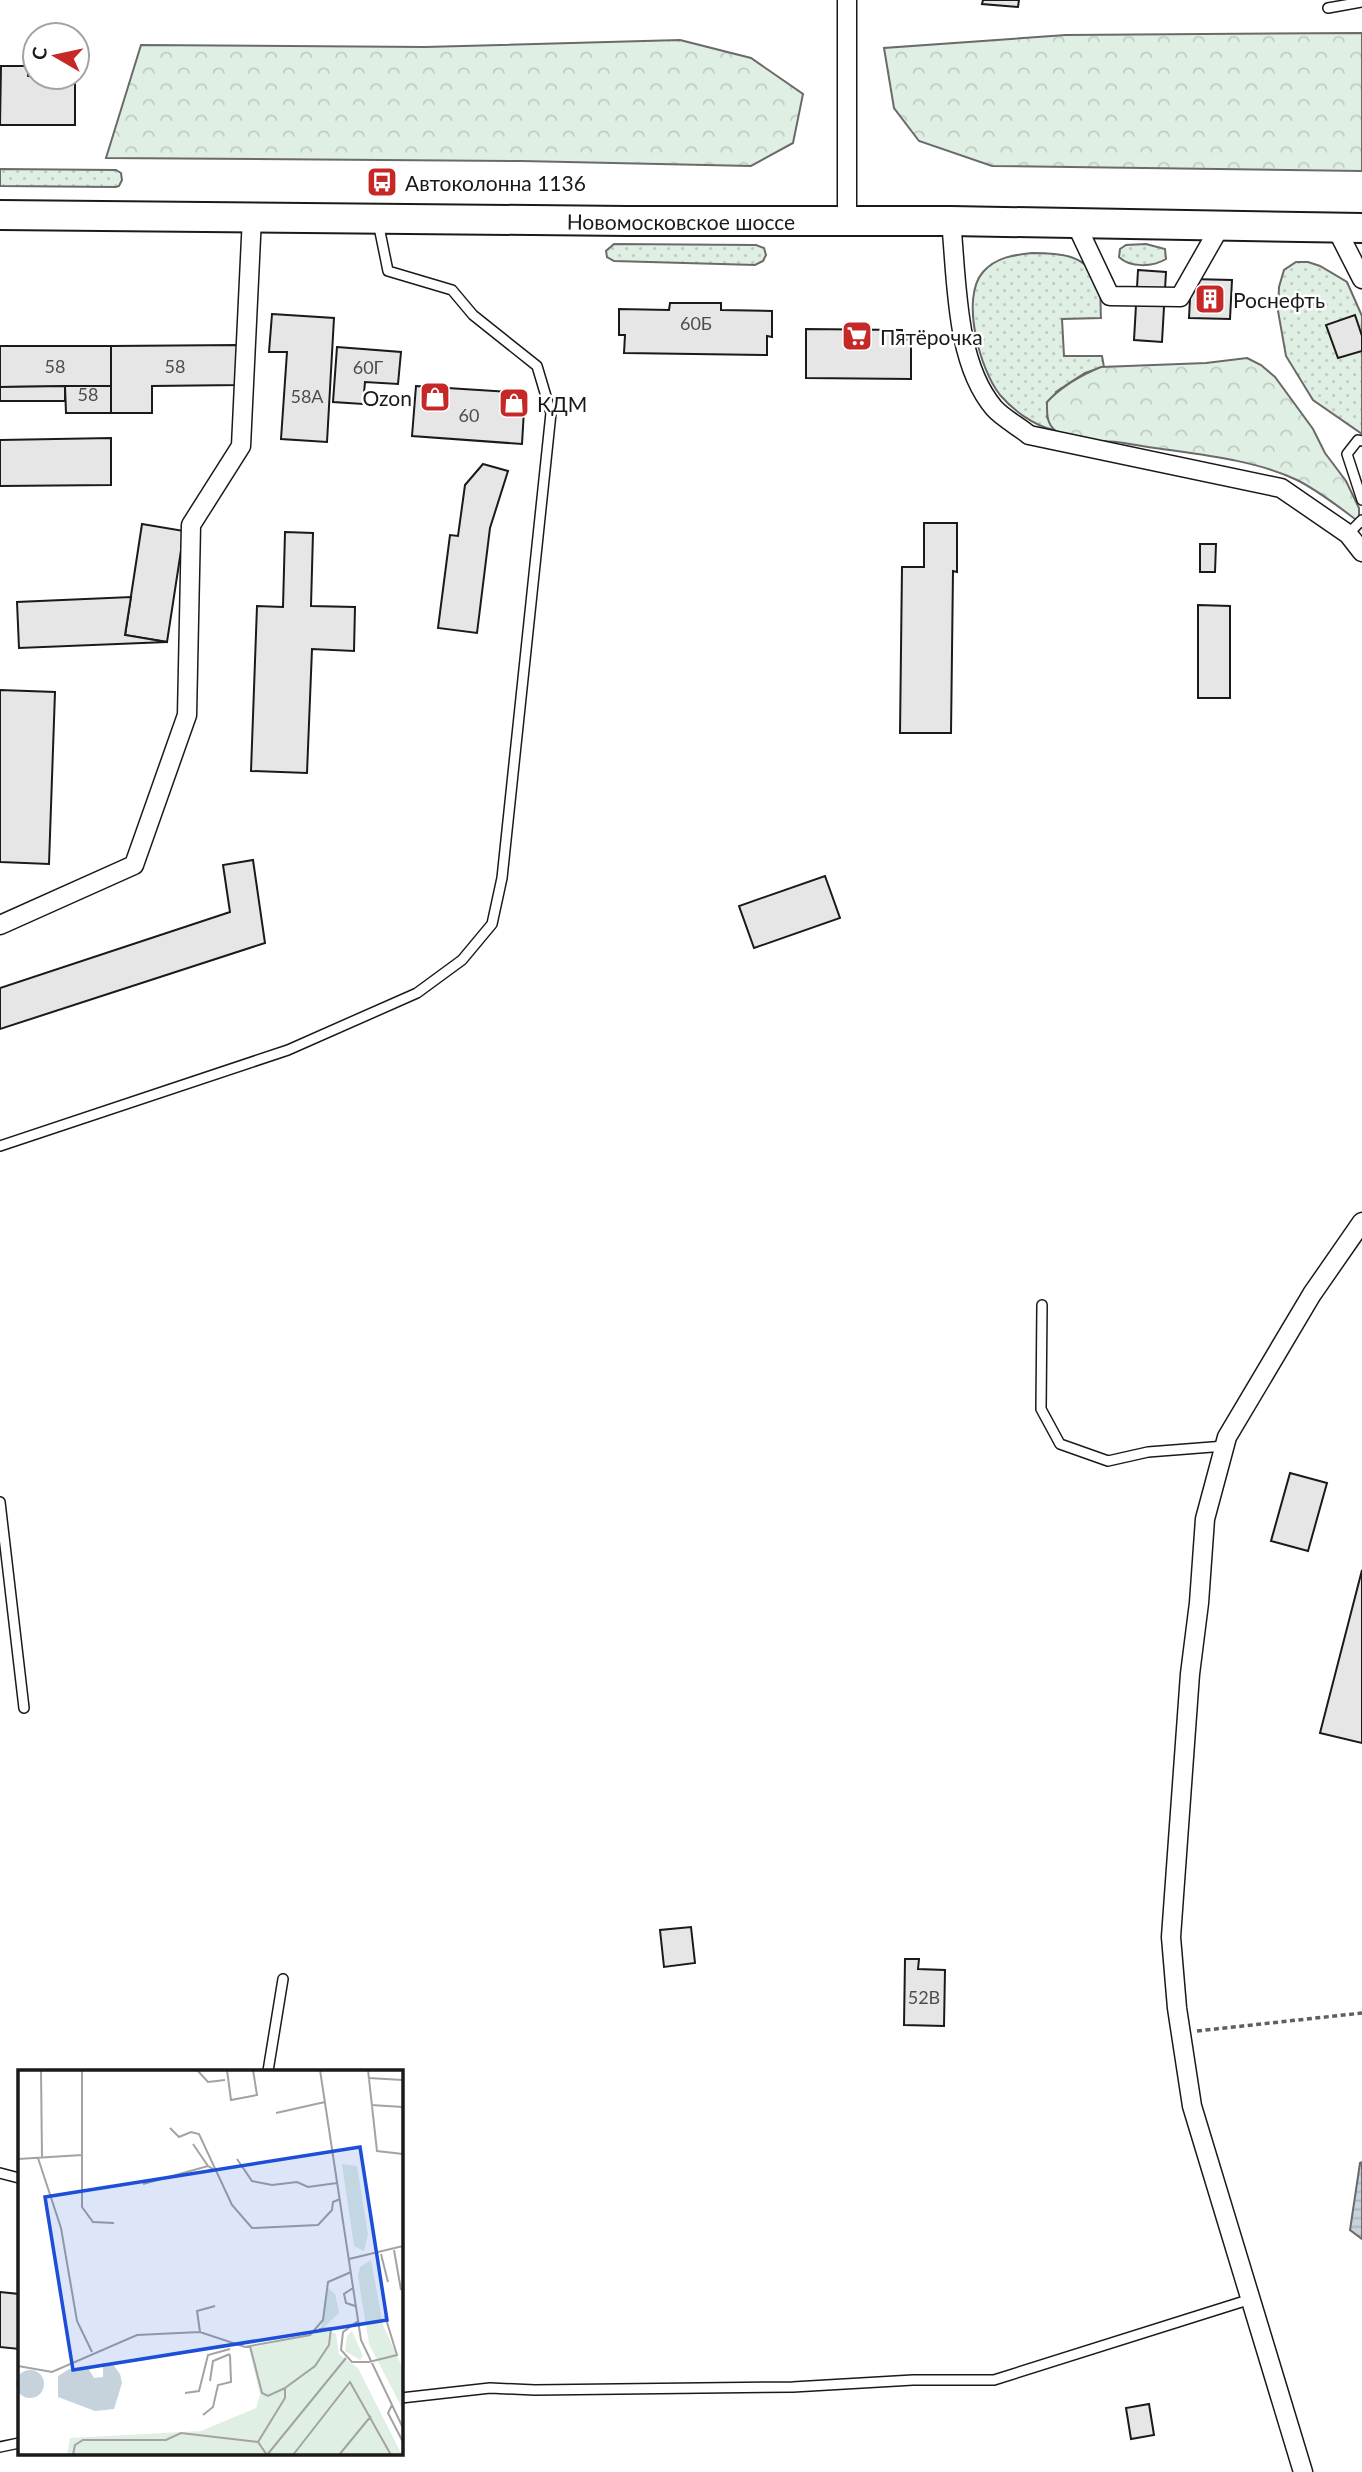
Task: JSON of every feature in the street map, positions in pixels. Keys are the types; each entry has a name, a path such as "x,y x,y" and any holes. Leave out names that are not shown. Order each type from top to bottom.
{"main road":[{"name":"Новомосковское шоссе","path":"0,215 1075,222 1349,228"}],"street":[{"path":"847,0 847,220"},
{"path":"0,925 134,865 187,715 191,525 241,446 252,216"},
{"path":"951,221 964,345 977,382 995,409 1029,435 1281,488 1348,534 1362,552"},
{"path":"1075,222 1110,296 1180,297 1221,225"},
{"path":"1349,228 1362,279"},
{"path":"1303,2472 1192,2106 1171,1937 1189,1688 1205,1519 1227,1437 1312,1294 1362,1222"}],"lane":[{"path":"1328,8 1362,2"},
{"path":"0,1146 288,1050 417,993 462,960 492,924 502,878 551,413 537,366 473,315 452,290 388,271 377,217"},
{"path":"1362,440 1358,440 1347,454 1362,500"},
{"path":"1348,534 1362,520"},
{"path":"1042,1305 1041,1409 1059,1444 1108,1461 1147,1452 1225,1447"},
{"path":"0,1502 24,1708"},
{"path":"268,2070 284,1979"},
{"path":"0,2173 18,2178"},
{"path":"402,2398 490,2388 535,2390 793,2386 913,2380 995,2380 1251,2299"},
{"path":"0,2446 18,2444"}],"path":[{"path":"1181,2033 1362,2013"}],"green space":[{"path":"1362,33 1362,171 992,166 919,141 894,108 884,48 1066,35"},
{"path":"680,40 751,58 803,94 793,143 751,166 521,161 106,158 141,45 425,47"},
{"path":"0,169 116,170 121,173 122,180 116,187 0,186"},
{"path":"614,244 756,245 764,248 766,255 763,261 755,265 614,261 607,257 606,251"},
{"path":"1146,244 1165,249 1166,259 1155,264 1142,265 1129,263 1119,257 1120,249 1126,245"},
{"path":"1032,253 1062,255 1080,261 1093,274 1100,292 1101,318 1062,319 1064,356 1102,356 1104,367 1085,373 1056,392 1047,417 1054,430 1024,417 1000,395 986,369 975,334 973,299 976,284 983,272 999,260"},
{"path":"1296,262 1320,266 1347,282 1362,316 1362,434 1313,400 1286,356 1278,311 1279,287 1284,270"},
{"path":"1247,358 1275,377 1313,429 1325,453 1346,481 1359,508 1359,522 1313,489 1277,472 1212,456 1072,438 1056,431 1049,421 1047,402 1072,382 1101,367 1206,363"}],"shaded area":[{"path":"1362,2162 1362,2239 1350,2230"}],"building":[{"path":"983,0 1019,0 1018,7 982,4"},
{"path":"1,66 21,66 21,91 75,91 75,125 0,125"},
{"path":"1138,270 1166,272 1162,342 1134,340"},
{"name":"Роснефть","path":"1191,279 1232,280 1230,319 1189,318"},
{"path":"670,303 721,303 721,310 772,311 772,337 767,336 767,355 624,353 625,335 619,335 619,309 669,310"},
{"path":"272,314 334,318 327,442 281,439 287,352 269,352"},
{"path":"1355,315 1362,336 1362,351 1338,358 1326,325"},
{"path":"806,329 902,330 902,339 911,340 911,379 806,378"},
{"path":"239,345 239,385 152,386 152,413 111,413 111,346"},
{"path":"0,346 111,346 111,386 0,387"},
{"path":"337,347 401,352 398,384 365,382 363,404 333,402"},
{"path":"65,386 111,386 111,413 66,413"},
{"path":"65,386 65,401 0,401 0,387"},
{"path":"416,386 525,393 522,444 412,436"},
{"path":"111,438 111,485 0,486 0,440"},
{"path":"483,464 508,471 490,528 477,633 438,628 450,535 458,536 465,485"},
{"path":"924,523 957,523 957,572 953,571 951,733 900,733 902,567 924,567"},
{"path":"142,524 184,531 167,642 125,635"},
{"path":"285,532 313,533 311,606 355,607 354,651 312,649 307,773 251,771 257,606 283,607"},
{"path":"1200,544 1216,544 1215,572 1200,572"},
{"path":"131,597 125,635 167,642 19,648 17,602"},
{"path":"1198,605 1230,606 1230,698 1198,698"},
{"path":"0,690 55,692 49,864 0,862"},
{"path":"253,860 265,943 0,1029 0,988 230,912 223,865"},
{"path":"825,876 840,918 754,948 739,906"},
{"path":"1290,1473 1327,1483 1308,1551 1271,1541"},
{"path":"1362,1570 1362,1743 1320,1733"},
{"path":"691,1927 695,1963 664,1967 660,1930"},
{"path":"905,1959 919,1959 918,1969 945,1970 944,2026 904,2025"},
{"path":"0,2292 18,2294 18,2349 0,2347"},
{"path":"1149,2404 1154,2435 1131,2439 1126,2408"}],"place":[{"name":"Автоколонна 1136","path":"382,182"},
{"name":"Роснефть","path":"1210,299"},
{"name":"Пятёрочка","path":"857,336"},
{"name":"Ozon","path":"435,397"},
{"name":"КДМ","path":"514,403"}]}
